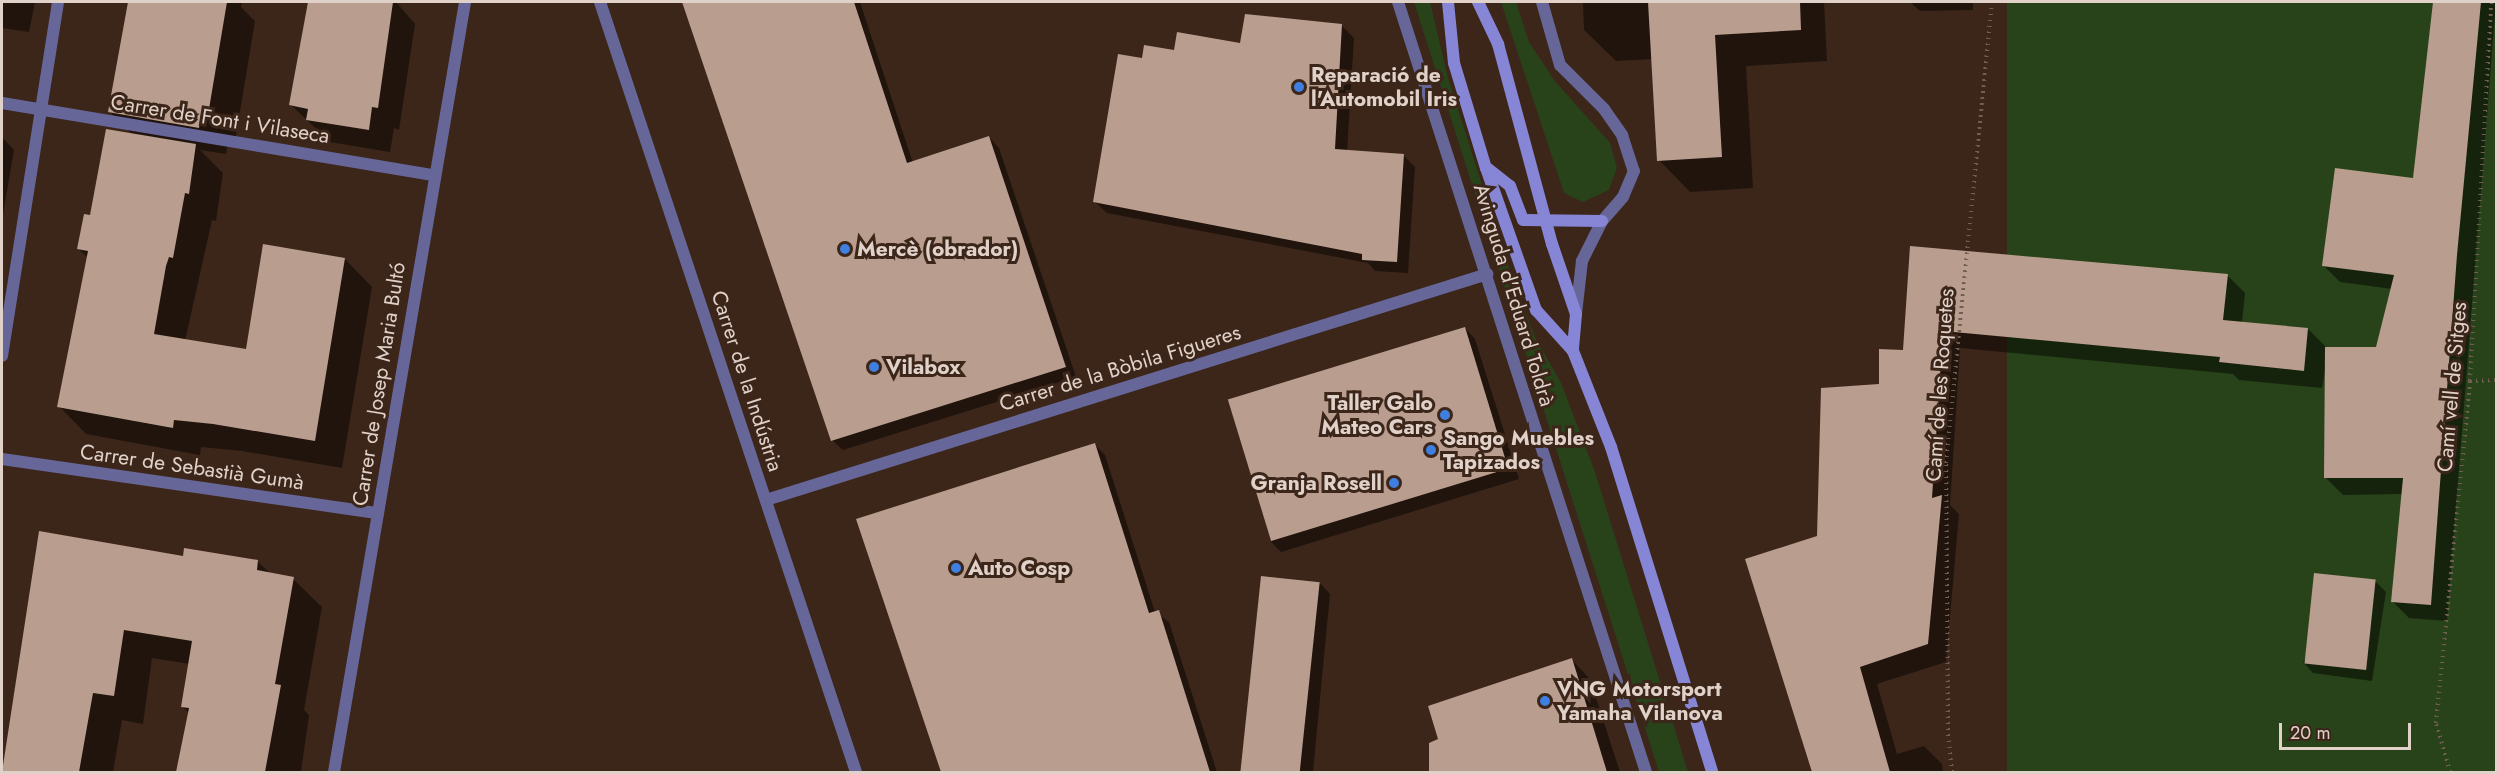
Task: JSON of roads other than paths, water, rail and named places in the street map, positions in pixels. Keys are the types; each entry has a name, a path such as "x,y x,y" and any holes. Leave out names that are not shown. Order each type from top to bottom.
{"street":[{"path":"2,356 39,109 58,2"},
{"name":"Carrer de Josep Maria Bultó","path":"334,772 433,175 465,2"},
{"name":"Carrer de la Indústria","path":"600,2 856,772"},
{"name":"Avinguda d'Eduard Toldrà","path":"1398,2 1646,772"},
{"name":"Avinguda d'Eduard Toldrà","path":"1448,2 1454,63 1486,168 1536,310 1573,351 1611,447 1712,772"},
{"name":"Avinguda d'Eduard Toldrà","path":"1478,2 1498,44 1546,221 1576,314"},
{"name":"Avinguda d'Eduard Toldrà","path":"1542,2 1560,64 1604,109 1622,135 1634,171 1623,197 1602,221 1581,261 1573,351"},
{"name":"Carrer de Font i Vilaseca","path":"2,103 433,175"},
{"path":"1486,168 1510,186 1523,220 1602,221"},
{"name":"Carrer de la Bòbila Figueres","path":"766,500 1487,273"},
{"name":"Carrer de Sebastià Gumà","path":"2,459 378,513"}],"place":[{"name":"Reparació de l'Automobil Iris","path":"1299,87"},
{"name":"Mercè (obrador)","path":"845,249"},
{"name":"Vilabox","path":"874,367"},
{"name":"Taller Galo Mateo Cars","path":"1445,415"},
{"name":"Sango Muebles Tapizados","path":"1431,450"},
{"name":"Granja Rosell","path":"1394,483"},
{"name":"Auto Cosp","path":"956,568"},
{"name":"VNG Motorsport Yamaha Vilanova","path":"1545,701"}]}
